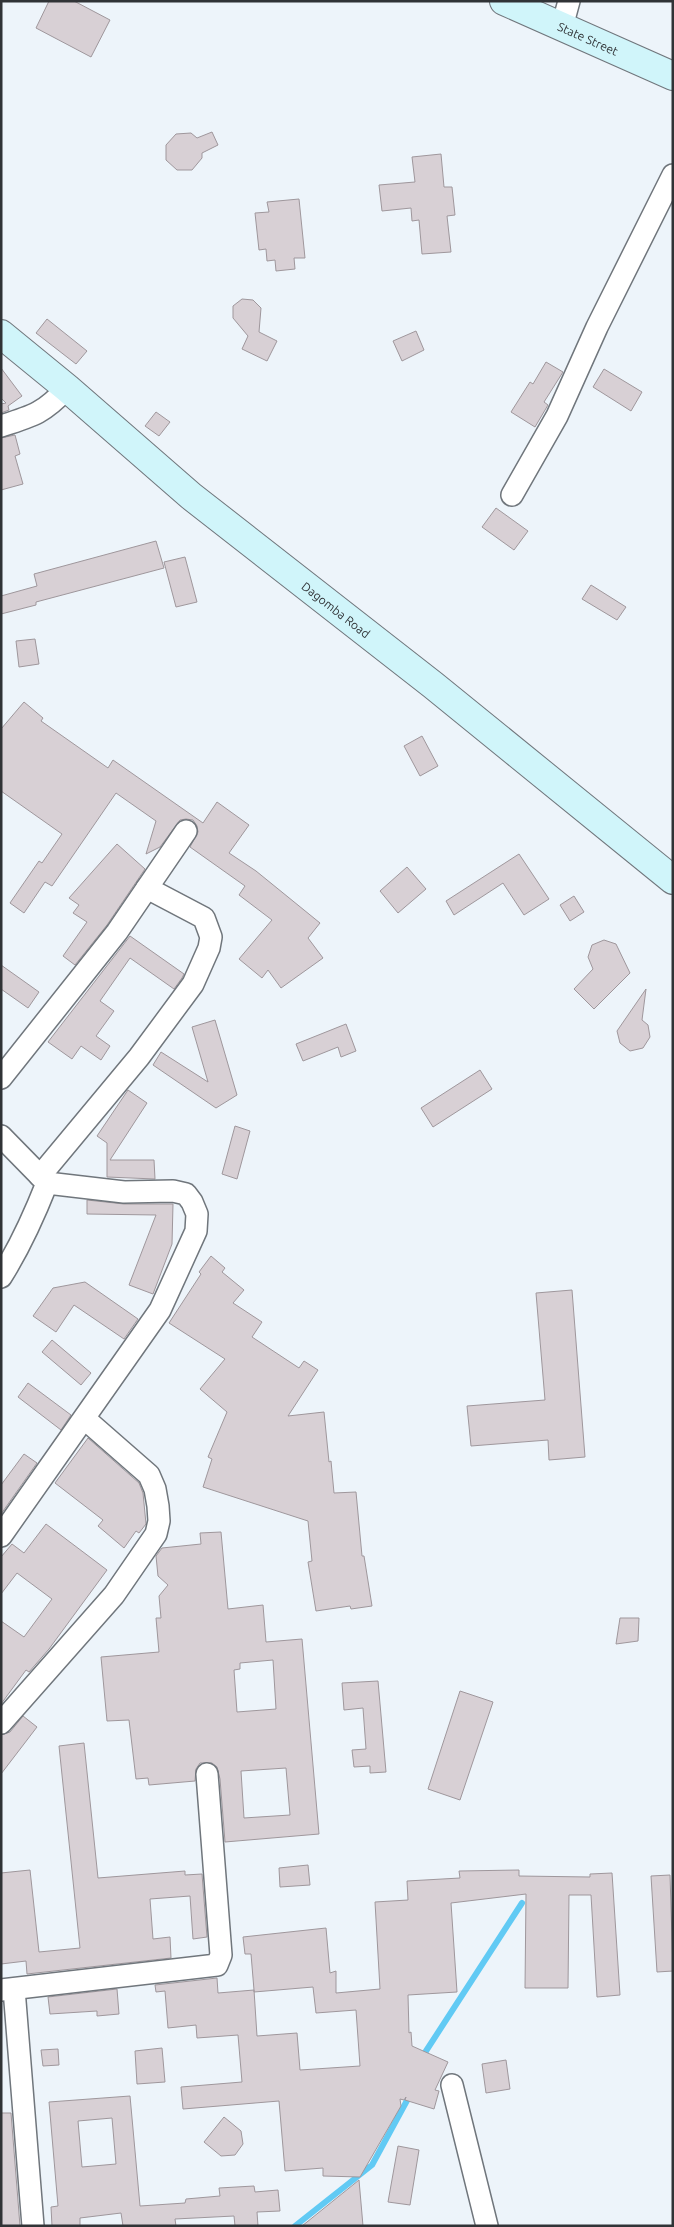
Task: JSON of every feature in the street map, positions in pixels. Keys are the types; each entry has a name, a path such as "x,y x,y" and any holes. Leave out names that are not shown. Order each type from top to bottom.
{"street":[{"name":"State Street","path":"504,1 565,14 673,76"},
{"path":"512,495 557,416 605,311 673,175"},
{"name":"Dagomba Road","path":"1,334 67,388 191,496 433,685 673,880"},
{"path":"1,426 33,416 54,402 67,388"},
{"path":"1,1078 117,932 186,831"},
{"path":"1,1277 23,1240 44,1180 139,1058 193,984 208,948 211,937 204,918 147,888"},
{"path":"1,1136 44,1180 124,1192 173,1190 186,1194 197,1214 196,1230 160,1310 1,1536"},
{"path":"1,1723 114,1595 156,1534 159,1521 158,1506 155,1489 149,1475 85,1419"},
{"path":"33,2226 7,1989 217,1965 221,1955 207,1774"},
{"path":"452,2085 487,2226"}],"building":[{"path":"49,1 74,1 110,20 91,57 36,28"},
{"path":"212,132 218,145 202,153 202,158 192,170 177,170 166,160 166,145 176,134 191,133 197,138"},
{"path":"441,154 444,187 452,187 455,215 447,216 451,252 422,254 419,220 412,221 411,208 382,211 379,185 415,182 412,157"},
{"path":"299,199 305,258 294,258 295,269 276,271 275,260 267,261 266,249 259,250 255,213 269,212 267,202"},
{"path":"242,299 253,300 261,308 259,332 277,341 267,361 242,349 248,336 233,318 233,306"},
{"path":"47,319 87,351 76,364 36,333"},
{"path":"416,331 424,350 402,361 393,341"},
{"path":"546,362 563,372 544,402 548,405 535,427 511,412 530,382 533,384"},
{"path":"1,368 22,396 8,406 9,410 1,413 1,404 6,403 1,398"},
{"path":"604,369 642,392 631,411 593,387"},
{"path":"156,412 170,422 159,436 145,426"},
{"path":"15,435 20,454 15,456 23,484 1,490 1,438"},
{"path":"496,508 528,531 514,550 482,527"},
{"path":"156,541 164,568 36,602 36,605 1,614 1,596 37,586 34,574"},
{"path":"185,557 197,602 176,607 164,562"},
{"path":"591,585 626,607 617,620 582,599"},
{"path":"35,639 39,664 19,667 16,641"},
{"path":"24,702 43,718 41,721 108,768 113,760 203,823 217,802 249,825 229,853 256,871 320,923 308,938 323,958 281,988 268,970 262,978 239,959 272,920 239,895 245,886 190,847 198,832 193,820 180,820 160,847 146,854 156,821 116,793 52,886 45,882 24,913 10,903 39,861 42,863 62,834 1,791 1,729"},
{"path":"422,736 438,766 420,776 404,746"},
{"path":"117,844 145,869 107,925 75,965 63,956 87,922 73,913 79,905 69,898"},
{"path":"519,854 549,899 524,915 503,883 454,915 446,901"},
{"path":"407,867 426,889 398,913 380,891"},
{"path":"574,896 584,912 570,921 560,905"},
{"path":"130,936 184,974 174,989 130,958 100,1001 114,1011 96,1036 110,1046 101,1060 81,1046 72,1059 48,1042"},
{"path":"604,940 616,944 630,973 594,1009 574,989 593,969 588,957 592,945"},
{"path":"1,965 39,992 28,1008 1,989"},
{"path":"646,989 642,1020 648,1025 650,1037 643,1048 630,1051 620,1043 617,1031"},
{"path":"215,1020 237,1095 216,1108 153,1065 161,1052 208,1082 192,1027"},
{"path":"346,1024 356,1051 341,1057 338,1047 303,1061 296,1044"},
{"path":"480,1070 492,1089 433,1127 421,1108"},
{"path":"128,1090 147,1103 110,1160 154,1160 155,1179 107,1177 107,1143 97,1136"},
{"path":"235,1126 250,1131 237,1179 222,1174"},
{"path":"87,1200 124,1204 173,1204 172,1244 153,1294 129,1285 156,1215 87,1214"},
{"path":"211,1256 225,1268 222,1272 244,1290 233,1303 262,1322 252,1337 299,1368 304,1361 318,1370 288,1416 324,1412 334,1493 356,1492 362,1556 364,1556 372,1606 351,1609 350,1606 316,1611 308,1562 312,1561 308,1521 203,1487 212,1459 208,1457 227,1412 200,1389 225,1359 169,1323 201,1274 199,1272"},
{"path":"85,1282 138,1319 124,1339 74,1305 56,1332 33,1316 53,1288"},
{"path":"572,1290 585,1457 549,1460 548,1440 471,1446 467,1406 545,1400 536,1293"},
{"path":"52,1340 91,1373 81,1385 42,1352"},
{"path":"28,1383 71,1415 61,1430 18,1397"},
{"path":"88,1438 139,1483 143,1493 146,1524 139,1533 136,1531 124,1548 98,1526 103,1520 55,1483"},
{"path":"24,1454 37,1463 1,1514 1,1485"},
{"path":"46,1524 107,1570 49,1649 29,1672 26,1670 1,1704 1,1621 24,1637 52,1599 17,1573 1,1594 1,1557 12,1544 24,1553"},
{"path":"221,1532 228,1609 263,1605 266,1642 302,1639 319,1834 225,1842 220,1779 217,1767 212,1763 200,1763 196,1769 195,1781 149,1785 148,1778 136,1779 129,1720 107,1721 101,1657 159,1652 156,1618 161,1618 159,1596 168,1585 158,1576 156,1556 162,1548 201,1544 200,1533","holes":["273,1660 276,1709 237,1712 234,1670 240,1669 240,1663","286,1768 290,1815 244,1818 241,1771"]},
{"path":"620,1618 639,1618 638,1641 616,1644"},
{"path":"378,1681 386,1772 370,1773 370,1766 354,1767 352,1750 366,1749 363,1708 344,1710 342,1683"},
{"path":"460,1691 493,1702 460,1800 428,1789"},
{"path":"23,1716 37,1727 1,1774 1,1735 10,1732"},
{"path":"84,1743 98,1878 185,1871 185,1875 202,1874 207,1937 193,1939 190,1896 150,1899 153,1939 170,1937 171,1958 27,1974 26,1961 1,1964 1,1873 30,1870 39,1952 80,1948 59,1746"},
{"path":"308,1865 310,1885 280,1887 279,1868"},
{"path":"519,1870 519,1876 590,1877 590,1874 612,1873 620,1995 597,1997 591,1895 569,1895 568,1988 525,1988 526,1894 451,1903 457,1992 408,1995 409,2033 411,2032 412,2046 448,2062 435,2090 439,2091 434,2109 405,2100 406,2097 404,2100 400,2099 401,2106 360,2177 323,2176 323,2168 285,2171 279,2101 183,2109 181,2087 242,2082 238,2035 197,2038 196,2025 168,2028 165,1991 156,1992 155,1985 217,1978 218,1993 254,1990 251,1954 245,1954 243,1937 326,1928 330,1973 336,1971 336,1993 380,1989 375,1902 408,1900 407,1881 460,1878 459,1871","holes":["313,1987 316,2013 356,2010 360,2066 300,2070 297,2033 257,2036 254,1992"]},
{"path":"670,1875 673,1971 657,1972 651,1876"},
{"path":"117,1989 119,2014 97,2016 97,2011 50,2014 48,1997"},
{"path":"162,2048 165,2082 137,2084 135,2051"},
{"path":"58,2049 59,2065 43,2066 41,2050"},
{"path":"506,2060 510,2089 486,2093 482,2064"},
{"path":"130,2096 140,2206 185,2203 186,2199 220,2196 219,2188 254,2186 255,2192 278,2190 280,2211 257,2212 258,2226 235,2226 234,2216 175,2219 176,2226 123,2226 121,2213 80,2218 80,2226 52,2226 51,2207 58,2206 49,2102","holes":["112,2118 116,2164 82,2167 78,2121"]},
{"path":"1,2113 11,2113 20,2226 1,2226"},
{"path":"224,2117 241,2131 243,2144 235,2155 221,2156 204,2142"},
{"path":"398,2146 419,2150 410,2205 388,2202"},
{"path":"359,2180 363,2226 302,2226"}],"waterway":[{"path":"424,2060 426,2051 522,1903"},
{"path":"295,2226 372,2165 410,2095"}]}
